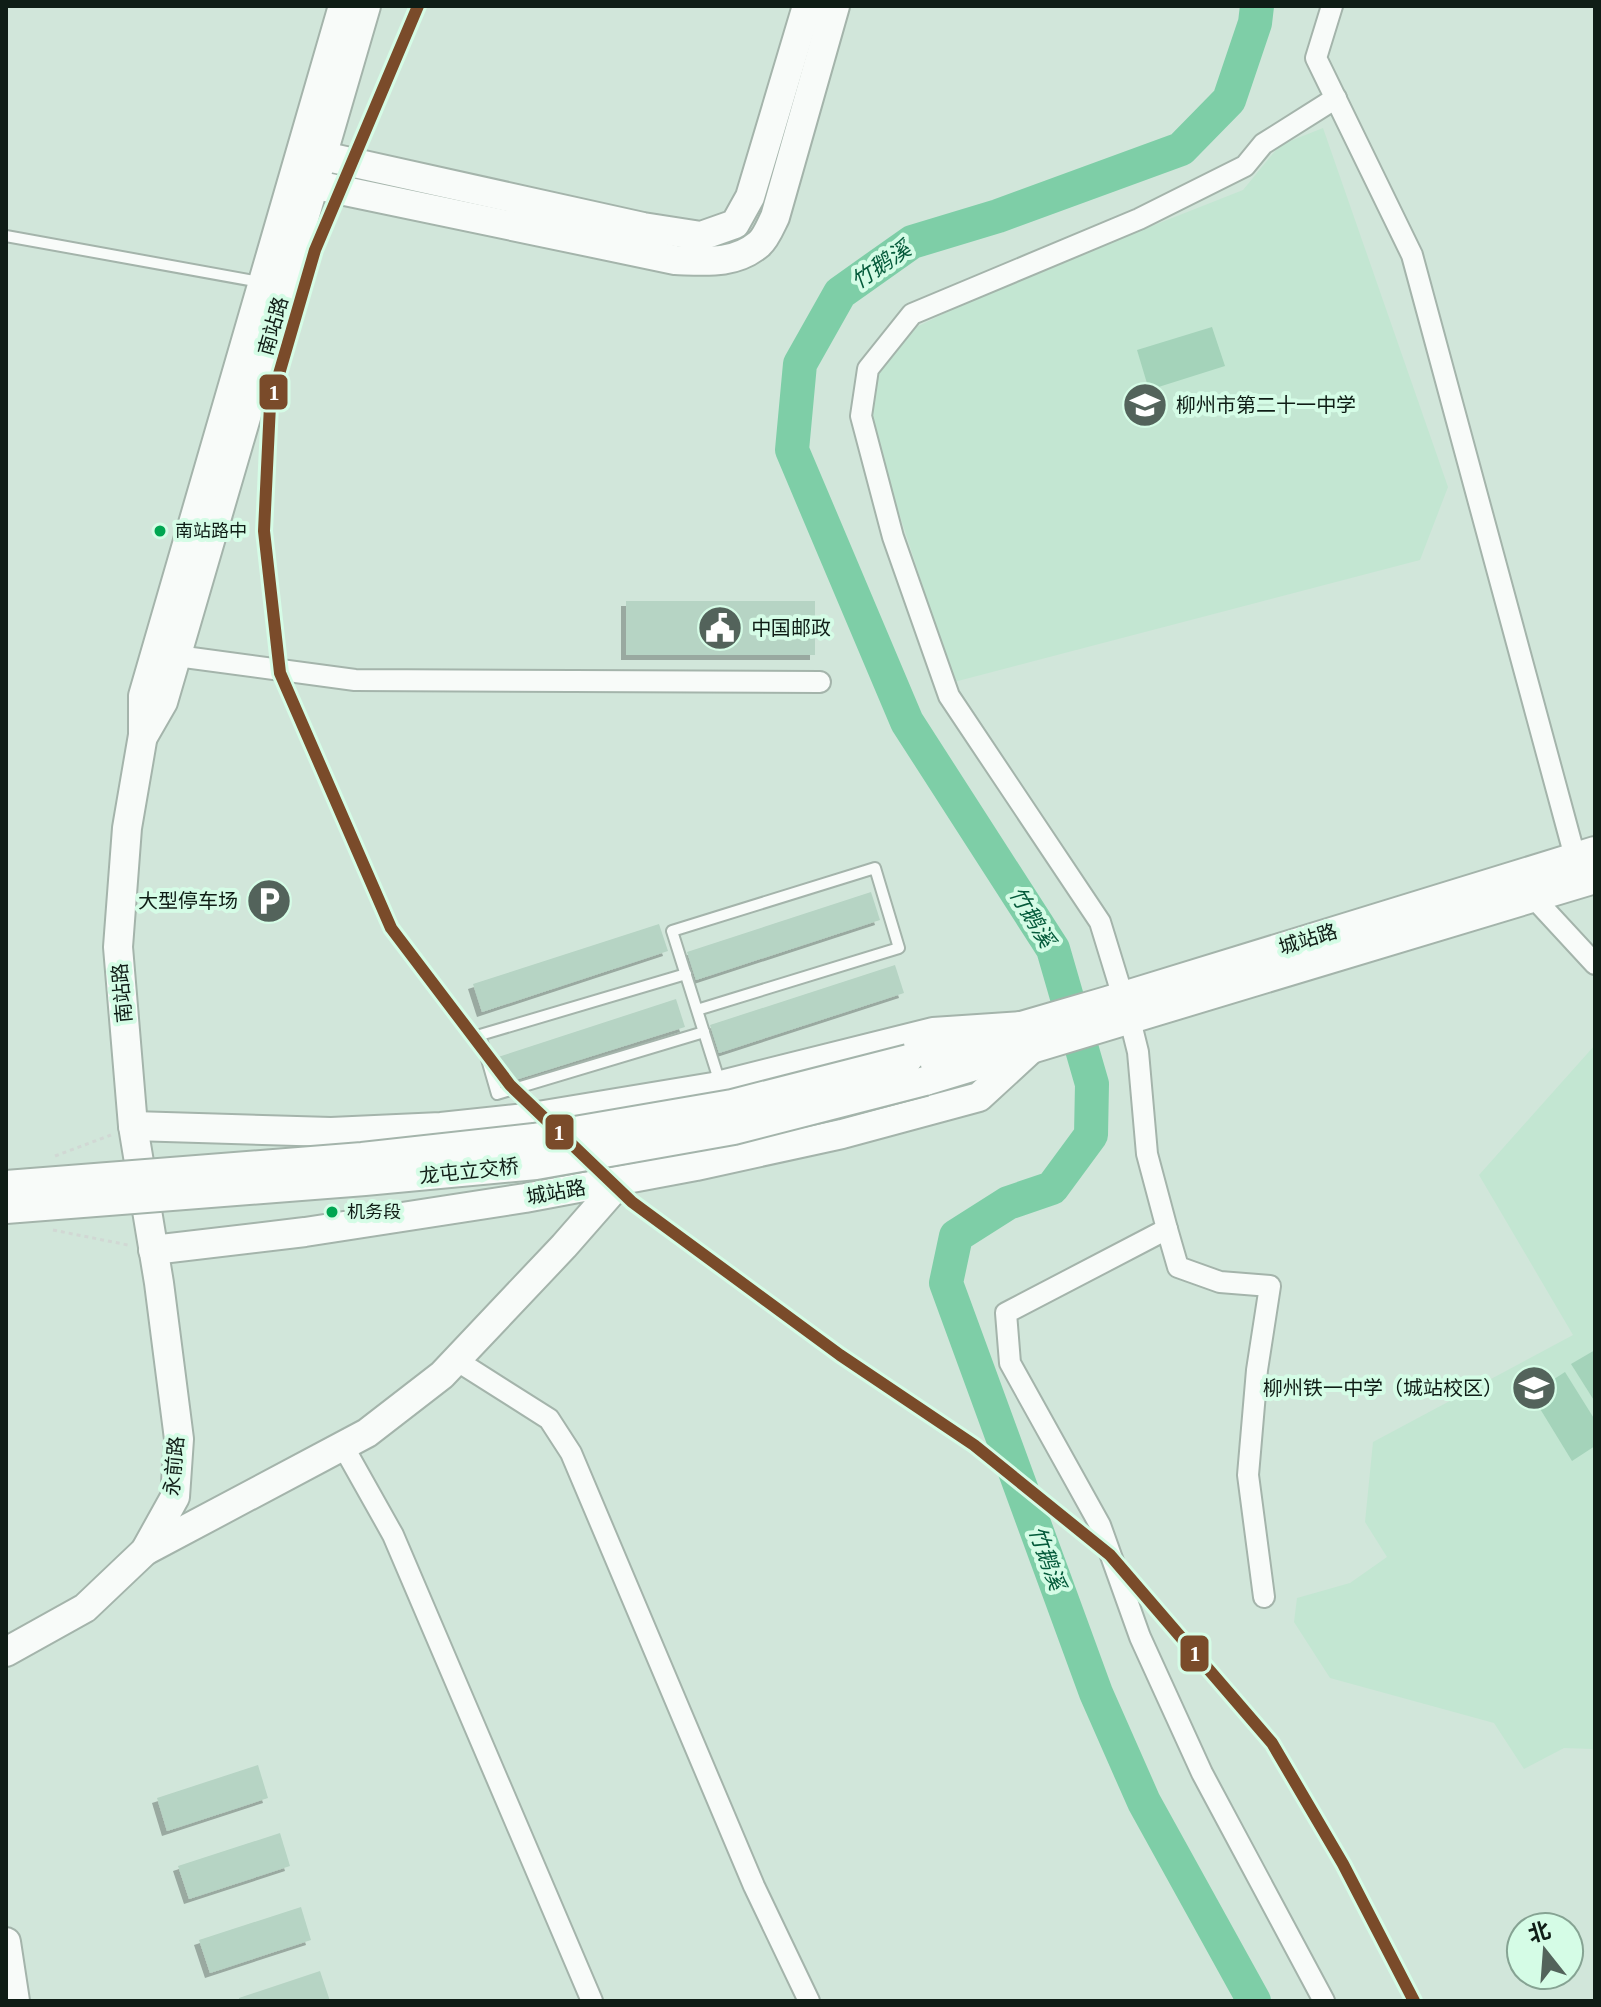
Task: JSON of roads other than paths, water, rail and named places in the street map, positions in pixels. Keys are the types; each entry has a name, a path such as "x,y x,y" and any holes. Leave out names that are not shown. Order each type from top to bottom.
{"main road":[{"name":"南站路","path":"143,735 163,702 177,656 311,153 343,6"},
{"name":"南站路","path":"311,153 366,6"},
{"path":"311,153 643,227 701,236 735,224 750,197 807,6"},
{"path":"303,182 675,260 719,262 740,256 761,242 775,217 835,6"},
{"name":"南站路","path":"153,1250 133,1126 118,947 127,828 143,735 143,696 262,283 303,182"},
{"name":"城站路","path":"1530,885 1585,854"},
{"name":"城站路","path":"916,1070 1530,885 1595,879"},
{"name":"城站路","path":"133,1126 331,1132 441,1127 526,1118 720,1085 933,1032 1031,1037"},
{"name":"城站路","path":"153,1250 305,1232 621,1181 842,1134 979,1097 1031,1037"},
{"name":"龙屯立交桥","path":"6,1185 362,1157 534,1138 916,1070"},
{"name":"龙屯立交桥","path":"6,1209 536,1165 734,1130 916,1070"},
{"path":"145,1551 367,1433 442,1375 621,1181"},
{"name":"永前路","path":"6,1652 85,1608 145,1551 175,1497 179,1439 153,1250"},
{"path":"6,1942 15,2001"}],"street":[{"path":"1332,6 1316,58 1412,255 1585,854"},
{"path":"1264,1597 1248,1475 1257,1370 1270,1286 1220,1282 1178,1267 1147,1154 1138,1052 1118,1011 1100,922 949,696 893,537 861,416 868,369 912,314 1139,219 1245,166 1263,144 1336,98"},
{"path":"177,656 355,680 820,682"},
{"path":"1530,885 1595,964"},
{"path":"1167,1229 1006,1313 1010,1363 1100,1525 1140,1637 1202,1773 1324,2001"},
{"path":"456,1360 549,1419 571,1453 754,1886 809,2001"},
{"path":"343,1446 393,1535 592,2001"}],"lane":[{"path":"6,236 262,283"},
{"path":"697,1010 899,948 875,868 672,931 720,1085"},
{"path":"686,974 480,1035 497,1094 704,1032"}],"waterway":[{"name":"竹鹅溪","path":"1254,2001 1144,1802 1096,1693 946,1283 956,1236 1008,1203 1052,1188 1091,1135 1092,1084 1053,949 907,722 792,450 800,364 840,293 912,242 998,216 1181,149 1229,100 1255,23 1257,6"}],"place":[{"name":"柳州市第二十一中学","path":"1145,405"},
{"name":"南站路中","path":"160,531"},
{"name":"中国邮政","path":"720,628"},
{"name":"大型停车场","path":"269,901"},
{"name":"机务段","path":"332,1212"},
{"name":"柳州铁一中学（城站校区）","path":"1534,1388"}]}
